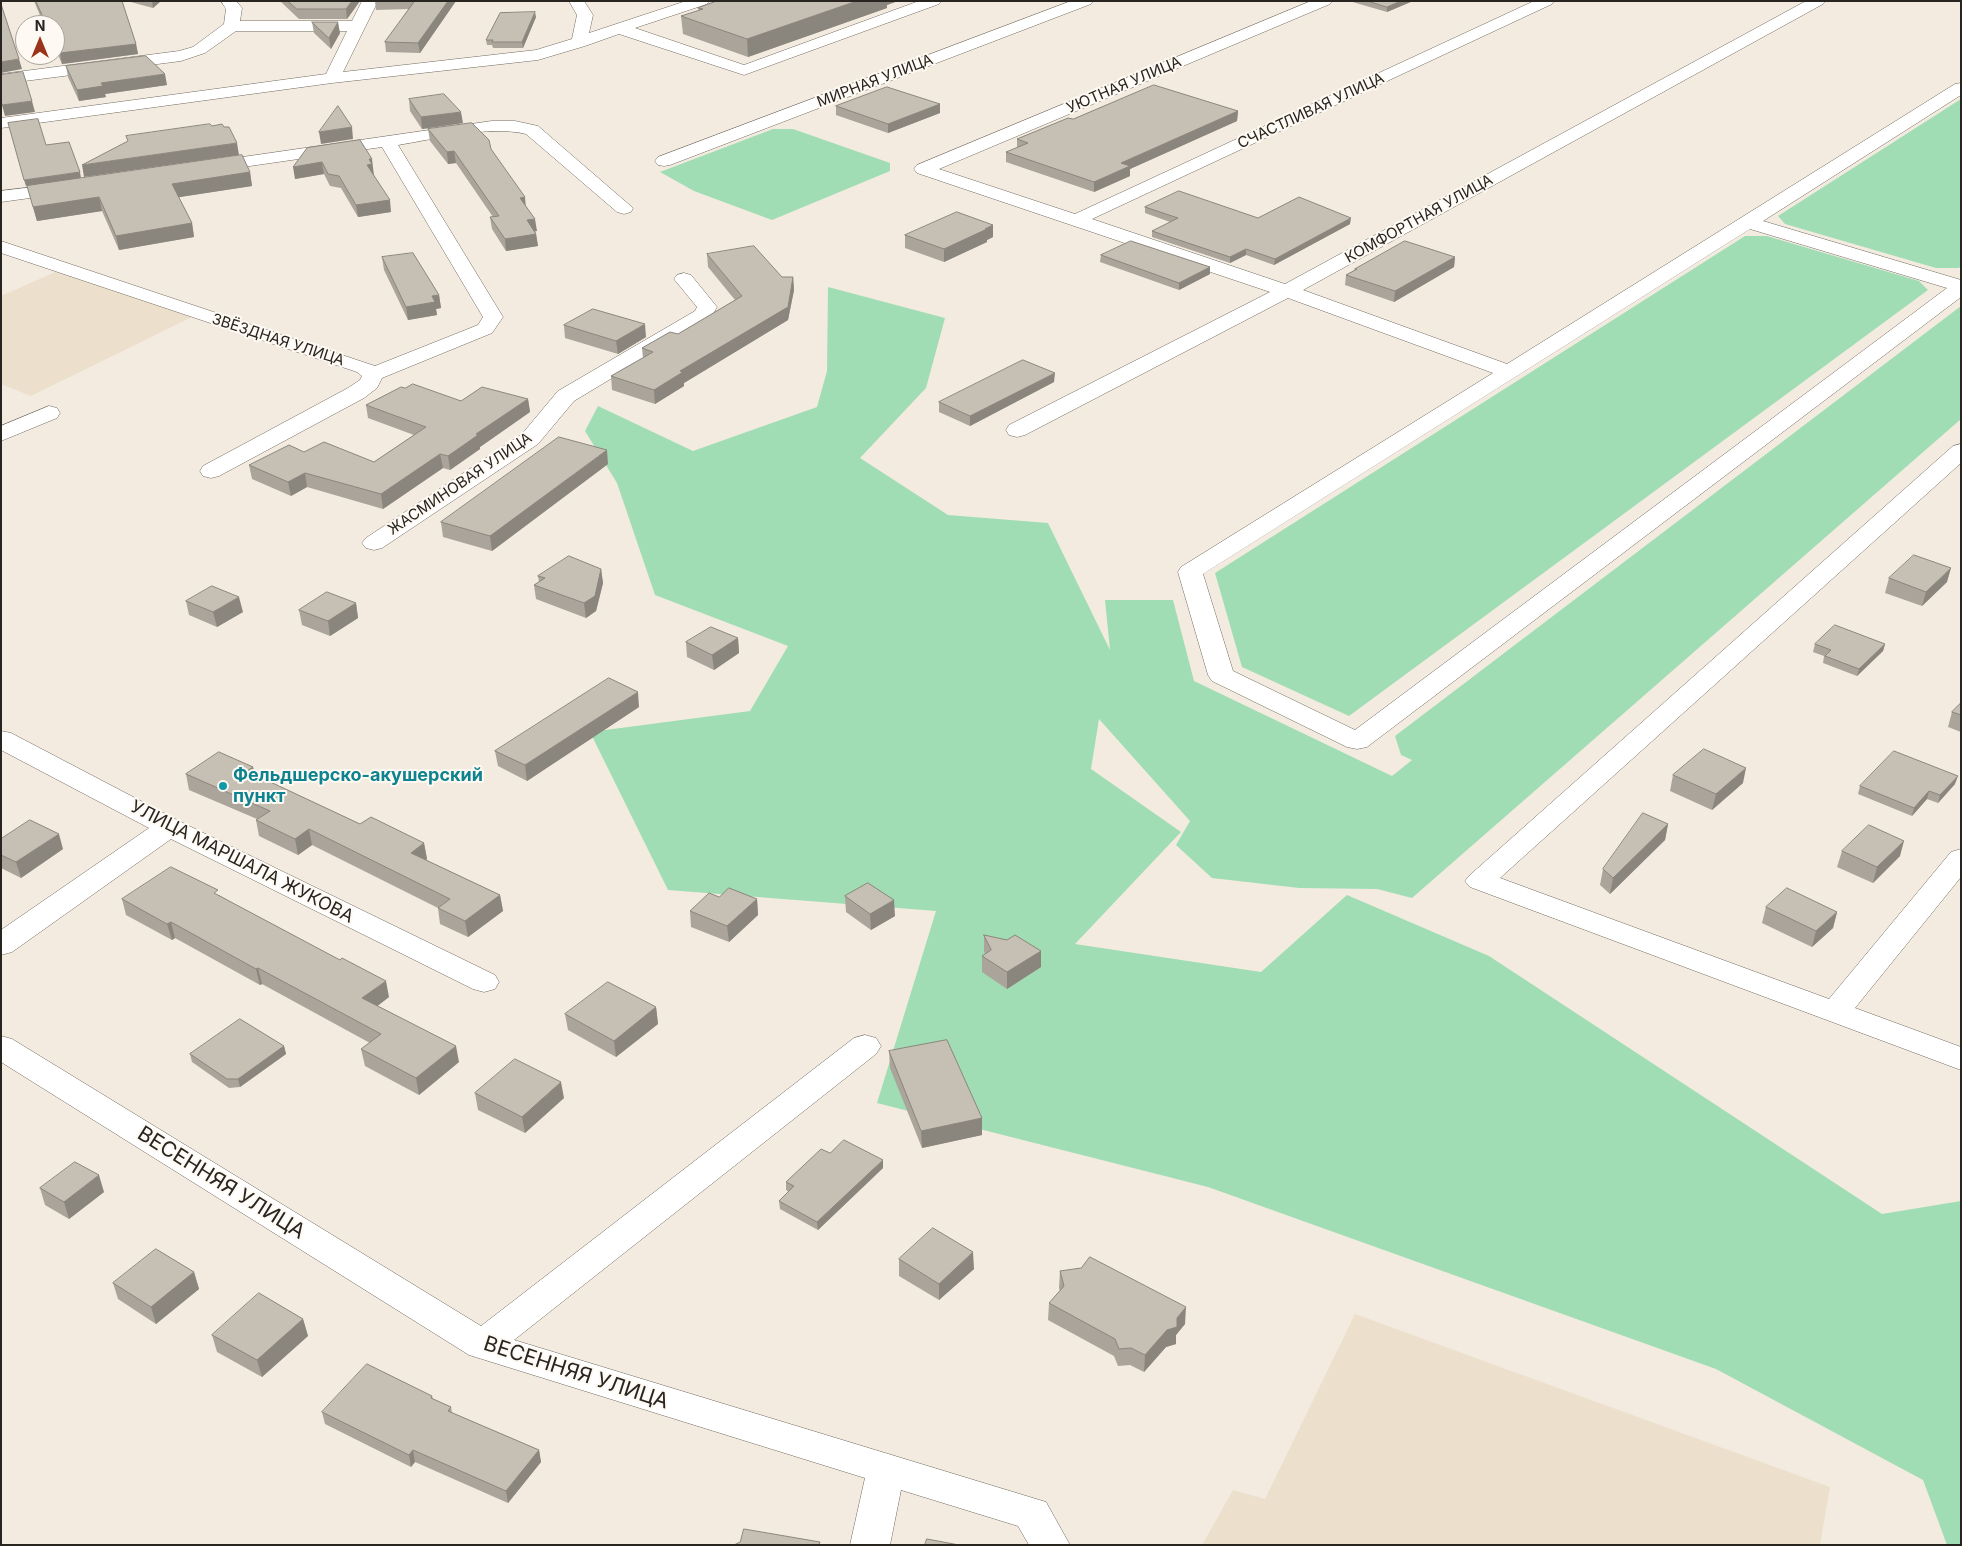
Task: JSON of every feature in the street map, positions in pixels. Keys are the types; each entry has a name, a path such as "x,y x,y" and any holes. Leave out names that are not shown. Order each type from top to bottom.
{"street":[{"path":"228,1 234,8 232,26"},
{"path":"332,78 370,1"},
{"path":"576,1 585,15 579,42"},
{"path":"1,123 332,78 538,55 702,1"},
{"path":"621,29 744,70 934,1"},
{"name":"МИРНАЯ УЛИЦА","path":"664,162 1086,1"},
{"name":"УЮТНАЯ УЛИЦА","path":"1076,220 923,169 1325,1"},
{"name":"СЧАСТЛИВАЯ УЛИЦА","path":"1076,220 1546,1"},
{"name":"КОМФОРТНАЯ УЛИЦА","path":"1017,430 1286,291 1818,1"},
{"path":"1,79 181,56 199,50 232,26 357,26"},
{"path":"1961,88 1190,572 1221,675 1357,741 1961,287"},
{"path":"194,169 492,126 515,126 532,130 624,208"},
{"path":"211,471 356,393 369,383 373,374 485,329 493,317 387,141"},
{"path":"1,197 88,185"},
{"path":"1076,220 1286,291 1508,371"},
{"path":"1747,222 1961,287"},
{"name":"ЗВЁЗДНАЯ УЛИЦА","path":"1,247 364,368 373,374"},
{"name":"ЖАСМИНОВАЯ УЛИЦА","path":"374,543 530,439 566,396 703,315 708,307 684,279"},
{"path":"1,434 50,413"},
{"path":"1961,451 1480,881 1961,1059"},
{"name":"УЛИЦА МАРШАЛА ЖУКОВА","path":"1,739 169,827 484,982"},
{"path":"1,945 169,827"},
{"path":"1835,1012 1961,858"},
{"path":"482,1346 865,1046"},
{"name":"ВЕСЕННЯЯ УЛИЦА","path":"1,1047 482,1346 1032,1514 1050,1545"},
{"path":"870,1545 886,1469"}],"shaded area":[{"path":"60,270 192,317 31,396 1,384 1,296"},
{"path":"1355,1314 1830,1487 1820,1545 1202,1545 1233,1490 1265,1499"}],"green space":[{"path":"1961,99 1961,266 1959,268 1936,268 1785,224 1778,216"},
{"path":"773,129 793,129 890,163 890,171 772,220 694,191 660,172"},
{"path":"1745,236 1767,236 1919,281 1928,290 1349,716 1242,667 1215,573"},
{"path":"828,287 945,318 926,388 860,458 948,515 1048,523 1110,650 1105,600 1173,600 1194,681 1392,776 1412,760 1401,755 1395,736 1961,306 1961,419 1412,898 1377,889 1299,888 1212,878 1176,845 1190,821 1099,719 1091,769 1181,832 1075,944 1261,972 1347,895 1489,956 1882,1214 1961,1201 1961,1545 1947,1545 1923,1480 1716,1369 1208,1187 877,1103 936,911 668,890 590,732 750,711 788,646 655,595 617,483 585,431 598,406 693,451 817,407 827,371"}],"building":[{"path":"36,1 122,1 136,44 65,52 65,15 42,15"},
{"path":"288,1 352,1 346,9 297,9"},
{"path":"415,1 448,1 418,43 385,42"},
{"path":"717,1 857,1 747,39 681,16 703,9 698,8"},
{"path":"1368,1 1401,1 1387,7"},
{"path":"1,4 15,47 15,60 1,62"},
{"path":"535,12 522,42 492,42 493,40 486,40 500,13"},
{"path":"312,22 338,22 329,38"},
{"path":"146,56 165,74 101,83 103,86 77,90 66,66"},
{"path":"23,72 32,101 2,105 1,75"},
{"path":"1154,85 1238,111 1121,163 1130,166 1094,182 1006,152 1028,143 1017,139 1068,118 1073,119"},
{"path":"887,87 940,104 888,124 836,106"},
{"path":"444,94 461,112 421,117 409,99"},
{"path":"338,106 352,127 319,132"},
{"path":"38,119 46,145 69,142 80,172 24,180 8,123"},
{"path":"472,123 489,140 491,149 525,197 520,198 535,219 527,220 536,234 505,239 490,217 499,216 454,151 447,152 428,129"},
{"path":"210,124 212,126 222,124 224,127 229,127 237,143 82,165 128,141 126,136"},
{"path":"360,140 372,159 369,159 372,164 367,165 390,200 356,205 339,176 328,174 322,162 293,167 307,148"},
{"path":"242,155 250,172 172,184 192,223 116,236 99,197 33,207 27,186"},
{"path":"1179,191 1258,218 1299,197 1351,218 1275,259 1246,249 1230,257 1152,231 1178,218 1145,207"},
{"path":"957,212 993,225 944,249 905,235"},
{"path":"1131,241 1210,267 1179,283 1101,255"},
{"path":"1405,241 1455,257 1395,291 1346,275 1357,269 1355,269"},
{"path":"754,246 782,277 793,277 788,307 680,371 683,372 654,390 611,376 653,352 642,348 670,332 678,334 742,296 707,254"},
{"path":"413,253 439,295 432,296 435,302 406,307 382,257"},
{"path":"593,309 645,324 616,341 564,325"},
{"path":"1023,360 1055,373 970,416 939,402"},
{"path":"413,384 461,401 482,387 528,399 476,434 478,435 448,456 440,454 381,494 305,473 288,482 249,465 289,445 304,452 324,442 374,462 426,427 366,405 401,387 405,388"},
{"path":"559,437 607,450 490,536 441,522"},
{"path":"1914,555 1951,568 1926,592 1889,578"},
{"path":"569,556 601,569 595,596 584,603 534,585 545,578 538,576"},
{"path":"212,586 239,597 213,612 186,601"},
{"path":"327,592 356,603 328,621 299,610"},
{"path":"1835,625 1885,644 1859,669 1825,656 1831,650 1815,644"},
{"path":"711,627 738,638 712,655 686,642"},
{"path":"609,678 638,692 525,765 495,751"},
{"path":"1961,703 1961,715 1952,712"},
{"path":"1704,749 1746,768 1716,794 1673,775"},
{"path":"1894,751 1958,776 1940,795 1929,791 1914,808 1860,786"},
{"path":"219,752 253,767 247,771 360,824 371,817 424,843 411,853 500,895 465,921 438,908 450,899 309,829 295,839 256,820 270,811 186,774"},
{"path":"1643,813 1668,824 1613,878 1603,869"},
{"path":"30,820 59,834 16,862 1,855 1,839"},
{"path":"1869,825 1904,841 1877,867 1842,851"},
{"path":"171,867 218,890 214,893 340,960 342,958 386,981 362,998 456,1046 416,1078 361,1049 381,1034 171,922 167,924 122,899"},
{"path":"868,883 894,900 870,914 845,896"},
{"path":"729,888 757,899 727,926 690,911 709,893 719,897"},
{"path":"1787,888 1837,912 1816,931 1766,907"},
{"path":"984,935 1007,940 1015,935 1041,951 1007,972 982,956 991,950"},
{"path":"608,982 656,1007 614,1041 565,1014"},
{"path":"240,1019 284,1046 238,1079 227,1079 190,1054"},
{"path":"947,1040 982,1118 921,1131 889,1051"},
{"path":"515,1059 561,1082 522,1117 475,1093"},
{"path":"844,1140 883,1160 817,1222 779,1201 794,1186 786,1182 821,1149 830,1153"},
{"path":"75,1162 99,1175 64,1202 40,1188"},
{"path":"933,1228 973,1252 939,1284 899,1259"},
{"path":"156,1249 194,1272 151,1307 113,1283"},
{"path":"1090,1257 1186,1307 1177,1318 1177,1327 1167,1330 1145,1355 1131,1348 1119,1349 1115,1339 1049,1303 1064,1286 1060,1271 1081,1268"},
{"path":"259,1293 303,1319 257,1360 212,1335"},
{"path":"367,1364 451,1407 448,1411 539,1450 506,1491 413,1450 409,1455 322,1412"},
{"path":"744,1529 820,1542 819,1545 734,1545 740,1542"},
{"path":"927,1539 959,1545 925,1545"}],"place":[{"name":"Фельдшерско-акушерский пункт","path":"223,786"}]}
